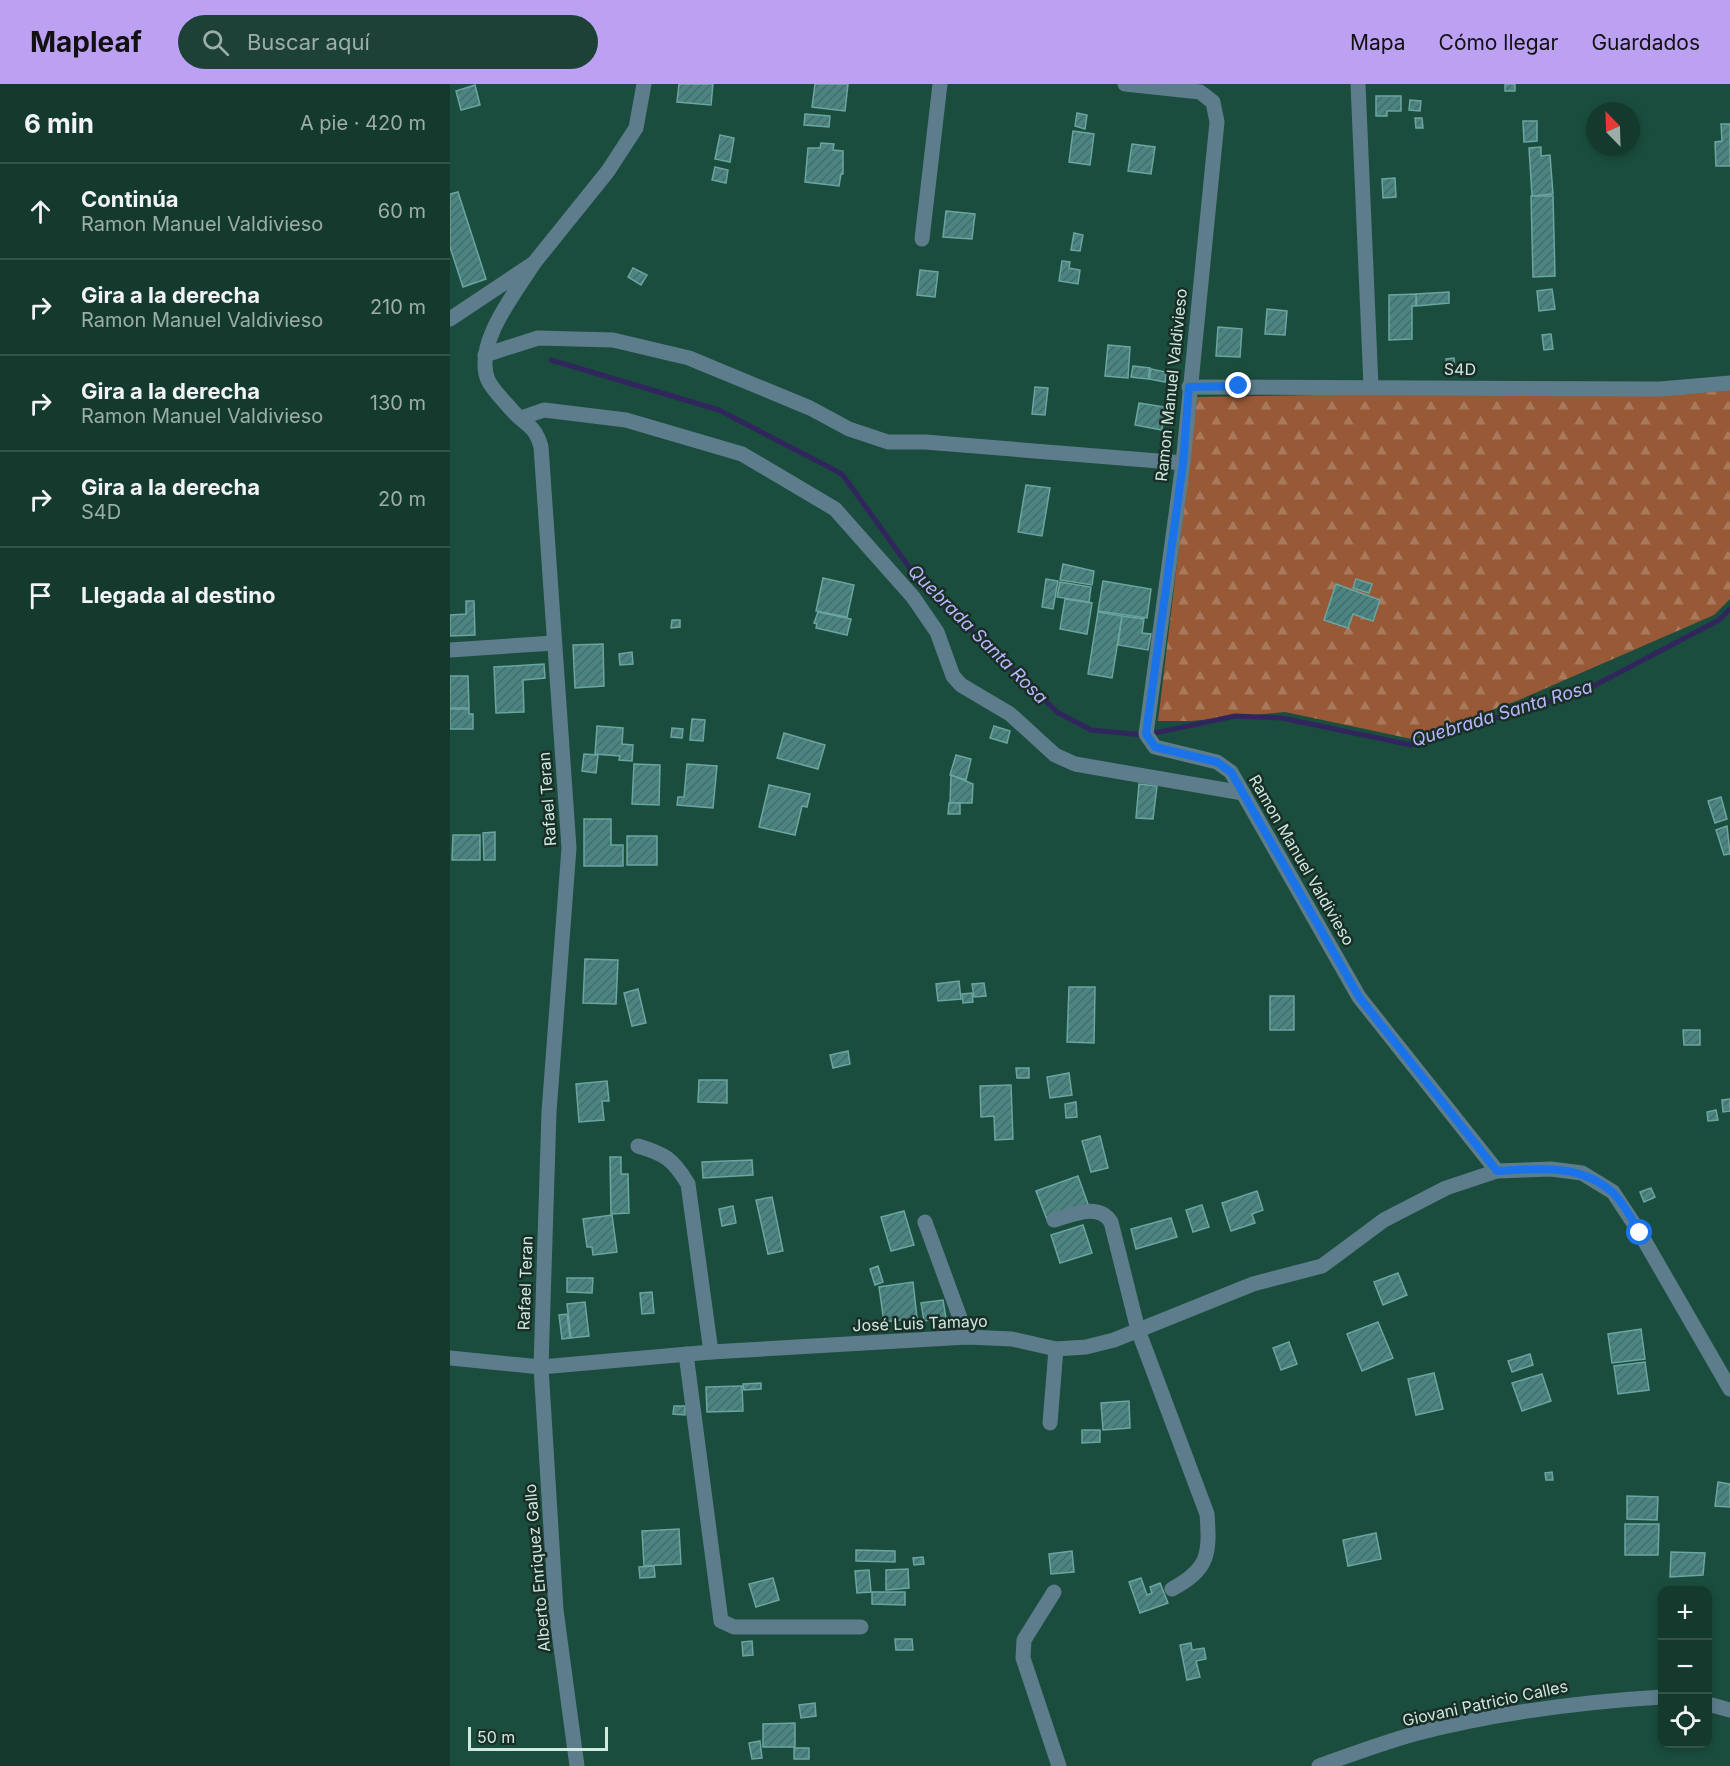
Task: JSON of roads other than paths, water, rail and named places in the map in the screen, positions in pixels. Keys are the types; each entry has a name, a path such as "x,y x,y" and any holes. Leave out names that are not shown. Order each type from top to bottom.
{"street":[{"path":"485,355 492,332 534,263 608,171 636,128 644,84"},
{"path":"922,239 940,84"},
{"name":"Ramon Manuel Valdivieso","path":"1125,84 1200,92 1213,102 1216,122 1183,463 1146,734 1155,747 1224,766 1243,793 1359,997 1497,1171"},
{"path":"1359,84 1371,386"},
{"path":"450,319 534,263"},
{"path":"485,355 538,338 613,340 689,358 810,408 849,429 888,442 925,442 1183,463"},
{"name":"Rafael Teran","path":"485,355 488,380 512,411 531,424 542,447 569,848 549,1112 541,1367"},
{"name":"S4D","path":"1189,387 1660,389 1730,383"},
{"path":"521,418 544,411 626,420 742,454 835,509 913,597 937,632 953,676 961,685 1010,714 1055,755 1075,764 1243,793"},
{"path":"450,650 554,643"},
{"path":"638,1146 665,1154 678,1167 688,1184 711,1352"},
{"path":"1497,1171 1551,1169 1582,1173 1612,1192 1640,1233 1730,1389"},
{"name":"José Luis Tamayo","path":"450,1358 541,1367 711,1352 967,1337 1012,1339 1056,1349 1086,1347 1138,1330 1253,1284 1322,1266 1384,1220 1446,1188 1497,1171"},
{"path":"1054,1220 1093,1210 1107,1216 1111,1222 1138,1330 1207,1514 1209,1546 1203,1566 1189,1580 1172,1589"},
{"path":"925,1222 967,1337"},
{"path":"1050,1423 1056,1349"},
{"path":"686,1354 722,1621 734,1627 861,1627"},
{"name":"Alberto Enriquez Gallo","path":"541,1367 556,1610 577,1766"},
{"path":"1054,1592 1024,1640 1023,1658 1059,1766"},
{"name":"Giovani Patricio Calles","path":"1319,1766 1413,1734 1488,1718 1584,1702 1658,1697"},
{"path":"1712,1705 1730,1710"}],"waterway":[{"name":"Quebrada Santa Rosa","path":"551,360 719,410 842,474 917,578 1057,712 1091,730 1143,735"},
{"name":"Quebrada Santa Rosa","path":"1150,734 1235,716 1282,718 1411,745 1588,689 1719,620 1730,609"}]}
